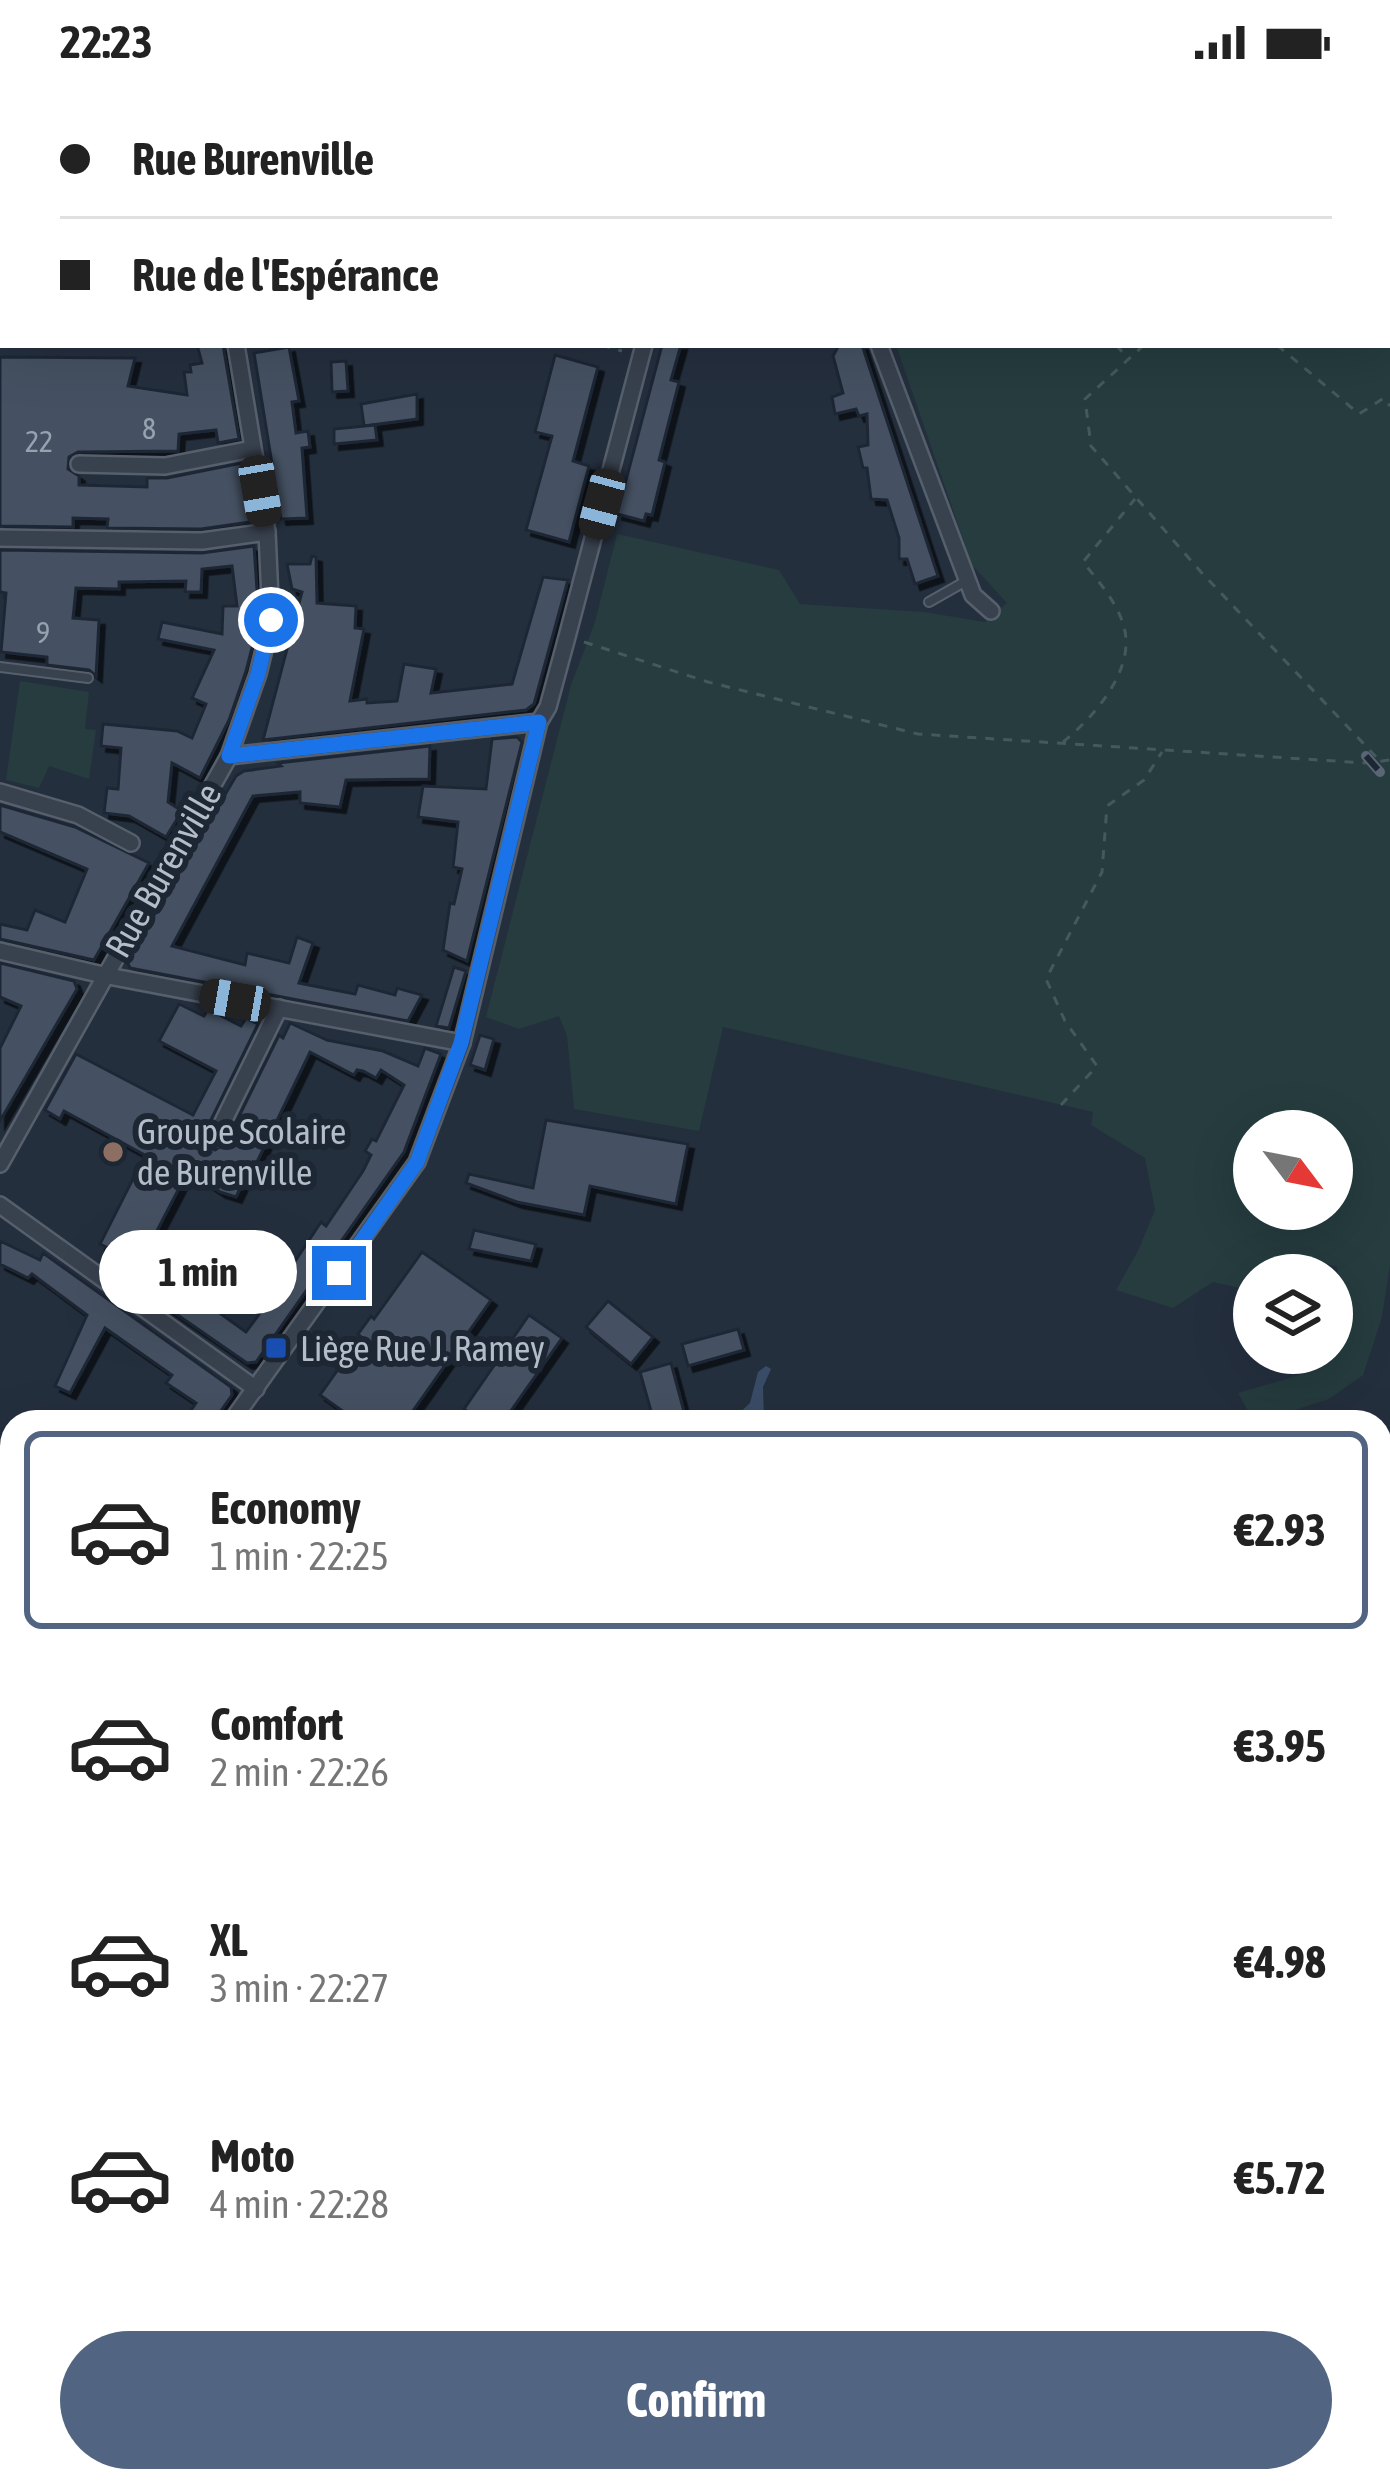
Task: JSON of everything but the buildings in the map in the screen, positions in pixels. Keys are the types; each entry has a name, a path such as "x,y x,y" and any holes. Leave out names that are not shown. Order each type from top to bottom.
{"street":[{"name":"Rue Burenville","path":"0,1164 229,756 258,674 271,620 267,532 236,348"},
{"path":"880,348 973,595 991,611"},
{"path":"240,1410 417,1162 461,1043 539,722 548,706 642,351"},
{"path":"79,464 165,466 252,449"},
{"path":"0,538 202,541 267,532"},
{"path":"229,756 539,722"},
{"path":"0,792 78,815 130,843"},
{"path":"0,951 461,1043"},
{"path":"215,1138 279,1008"},
{"path":"0,1205 256,1389"}],"lane":[{"path":"929,602 968,580"},
{"path":"0,667 88,678"}],"path":[{"path":"1119,348 1128,358"},
{"path":"1140,348 1085,399 1091,446 1201,572 1380,761"},
{"path":"1281,348 1359,414 1384,398 1390,406"},
{"path":"1062,743 1105,701 1121,665 1126,632 1109,595 1083,562 1136,498"},
{"path":"567,637 708,682 918,734 1365,764 1390,760"},
{"path":"1061,1105 1097,1066 1065,1022 1046,979 1102,872 1107,806 1144,780 1163,750"}],"green space":[{"path":"897,348 1390,348 1390,1265 1382,1317 1363,1375 1329,1399 1295,1410 1248,1410 1238,1393 1303,1374 1353,1374 1353,1254 1233,1254 1233,1286 1213,1282 1173,1308 1116,1290 1155,1210 1145,1158 1091,1125 1093,1112 723,1027 699,1131 574,1109 567,1036 559,1016 519,1029 486,1017 571,685 595,622 617,534 779,570 800,604 924,612 985,622 1007,603 972,565"},
{"path":"20,681 89,692 85,729 96,730 89,779 49,766 39,788 6,780"}],"water":[{"path":"766,1366 771,1369 763,1387 764,1410 743,1410 750,1403 758,1372"}],"railway":[{"path":"1366,756 1380,772"}],"place":[{"name":"Groupe Scolaire de Burenville","path":"113,1152"},
{"name":"Liège Rue J. Ramey","path":"276,1348"}],"route":[{"path":"271,620 229,756 539,722 461,1043 417,1162 339,1273"}]}
